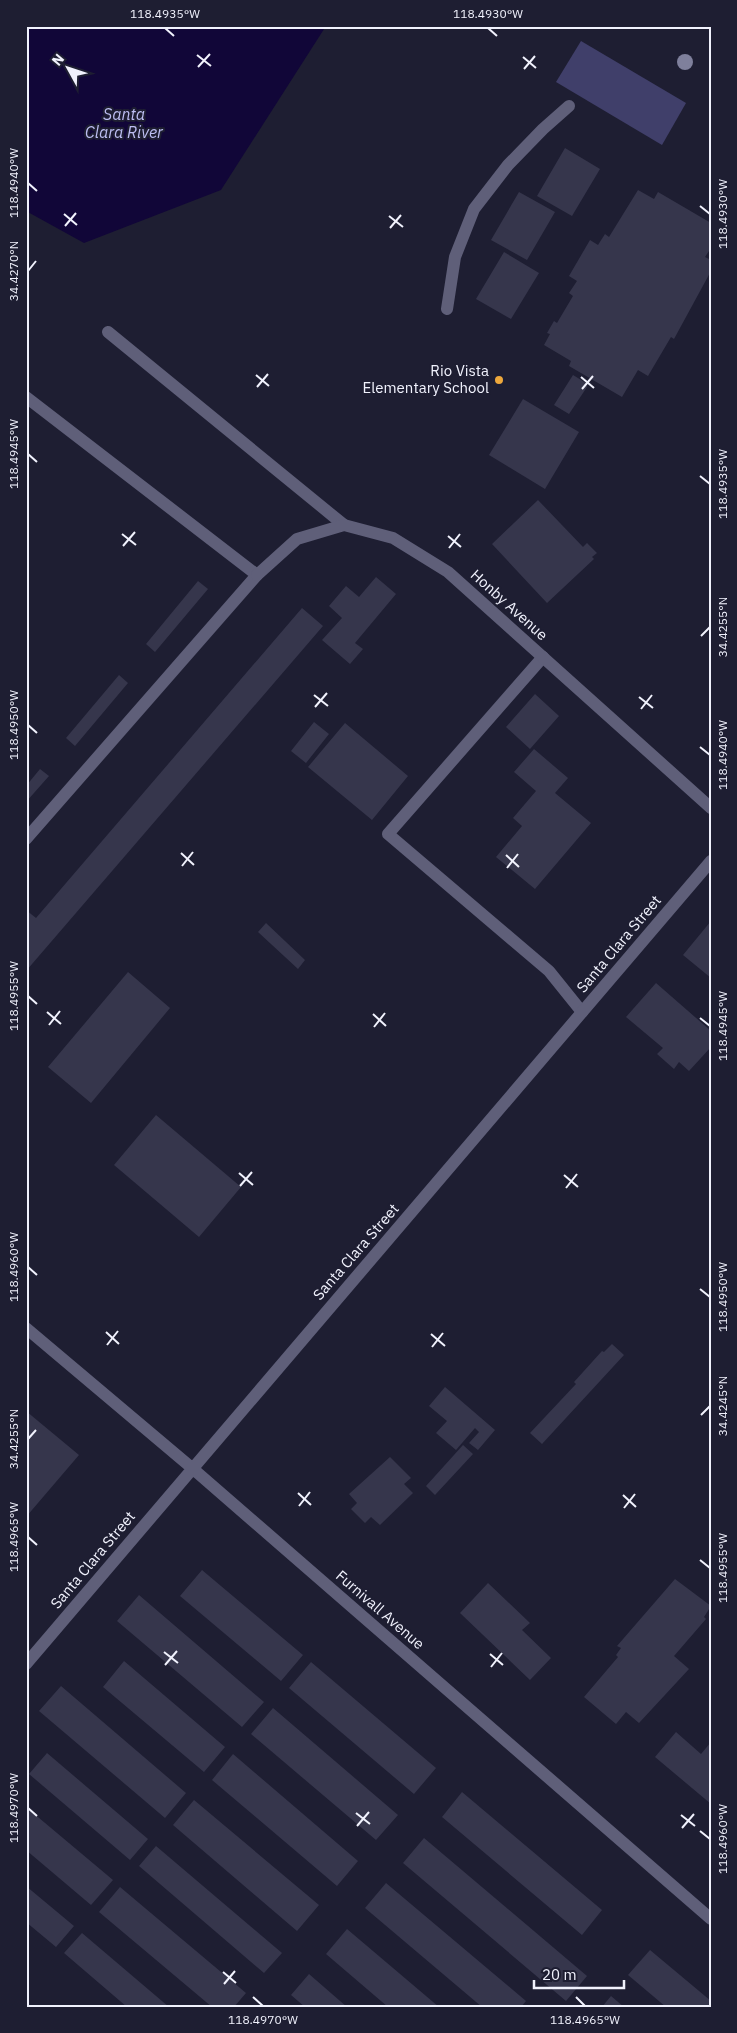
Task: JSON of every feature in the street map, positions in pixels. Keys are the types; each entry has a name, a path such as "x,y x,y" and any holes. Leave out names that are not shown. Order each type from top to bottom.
{"street":[{"path":"447,309 455,257 474,209 508,165 569,106"},
{"path":"108,332 344,525"},
{"path":"26,397 257,575"},
{"path":"26,839 257,575 297,539 344,525"},
{"name":"Honby Avenue","path":"344,525 393,538 448,572 711,808"},
{"path":"543,657 388,834 549,971 582,1012"},
{"name":"Santa Clara Street","path":"27,1660 711,862"},
{"name":"Furnivall Avenue","path":"26,1328 192,1468 711,1919"}],"shaded area":[{"path":"581,41 686,103 662,145 556,82"}],"water":[{"name":"Santa Clara River","path":"26,26 326,26 221,190 84,243 26,211"}],"building":[{"path":"565,148 600,169 572,216 537,196"},
{"path":"638,190 654,199 658,192 711,223 711,248 705,257 711,260 711,271 674,339 671,337 648,376 638,370 622,397 569,366 571,361 544,345 550,334 547,333 554,321 557,323 573,296 569,293 577,281 569,276 590,240 598,245 605,234 609,237"},
{"path":"519,192 555,212 527,260 491,240"},
{"path":"504,252 539,273 511,319 476,299"},
{"path":"573,375 586,383 587,387 569,414 554,405"},
{"path":"523,399 579,432 545,489 489,455"},
{"path":"538,500 583,547 587,543 597,553 592,557 594,559 547,603 492,544"},
{"path":"376,577 396,594 355,643 363,649 350,664 322,640 342,618 329,606 346,586 359,597"},
{"path":"198,581 208,589 155,652 146,644"},
{"path":"302,608 323,626 26,971 26,910 36,918"},
{"path":"119,675 128,683 75,746 66,738"},
{"path":"535,694 559,716 530,749 506,727"},
{"path":"314,722 329,734 306,763 291,751"},
{"path":"345,723 408,776 372,820 308,767"},
{"path":"534,749 568,778 555,793 591,823 535,889 496,857 522,826 513,818 536,791 514,772"},
{"path":"40,769 49,776 26,802 26,786"},
{"path":"711,921 711,978 683,955"},
{"path":"266,923 305,960 298,969 258,932"},
{"path":"128,972 170,1008 91,1103 48,1067"},
{"path":"656,983 711,1031 711,1047 689,1071 679,1062 674,1069 657,1054 663,1048 626,1017"},
{"path":"156,1115 241,1187 199,1237 114,1165"},
{"path":"612,1344 624,1355 542,1444 530,1433 576,1384 574,1382 602,1351 604,1352"},
{"path":"445,1387 495,1430 478,1450 469,1443 479,1432 475,1428 456,1450 436,1433 447,1421 429,1406"},
{"path":"26,1411 79,1455 26,1517"},
{"path":"463,1445 473,1454 435,1495 426,1486"},
{"path":"390,1457 411,1478 404,1484 413,1493 380,1525 371,1517 365,1523 351,1509 357,1503 349,1494"},
{"path":"202,1570 303,1655 281,1681 180,1596"},
{"path":"675,1579 711,1606 704,1617 706,1619 674,1656 689,1669 639,1723 626,1712 616,1724 584,1697 618,1657 616,1655 621,1648 617,1646"},
{"path":"488,1583 530,1623 522,1630 551,1658 530,1680 460,1613"},
{"path":"139,1595 264,1702 242,1727 117,1621"},
{"path":"124,1661 225,1747 204,1772 103,1687"},
{"path":"311,1662 436,1768 414,1794 289,1688"},
{"path":"61,1686 186,1793 165,1818 39,1711"},
{"path":"273,1708 398,1815 376,1840 251,1734"},
{"path":"676,1732 701,1754 711,1742 711,1804 655,1757"},
{"path":"47,1753 148,1839 130,1860 29,1774"},
{"path":"233,1754 358,1861 337,1886 212,1780"},
{"path":"462,1792 602,1910 582,1935 442,1817"},
{"path":"194,1800 319,1905 297,1931 173,1825"},
{"path":"26,1807 113,1880 91,1905 26,1850"},
{"path":"424,1838 587,1976 566,2001 403,1863"},
{"path":"156,1846 282,1953 264,1973 139,1866"},
{"path":"386,1883 526,2001 521,2007 482,2007 365,1908"},
{"path":"26,1886 74,1926 56,1947 26,1922"},
{"path":"120,1887 246,1993 234,2007 212,2007 99,1912"},
{"path":"347,1929 439,2007 388,2007 326,1954"},
{"path":"82,1933 169,2007 127,2007 64,1953"},
{"path":"650,1950 711,2001 711,2007 666,2007 628,1975"},
{"path":"309,1974 347,2007 305,2007 291,1995"},
{"path":"611,1996 624,2007 602,2007"}],"place":[{"name":"Rio Vista Elementary School","path":"499,380"}]}
